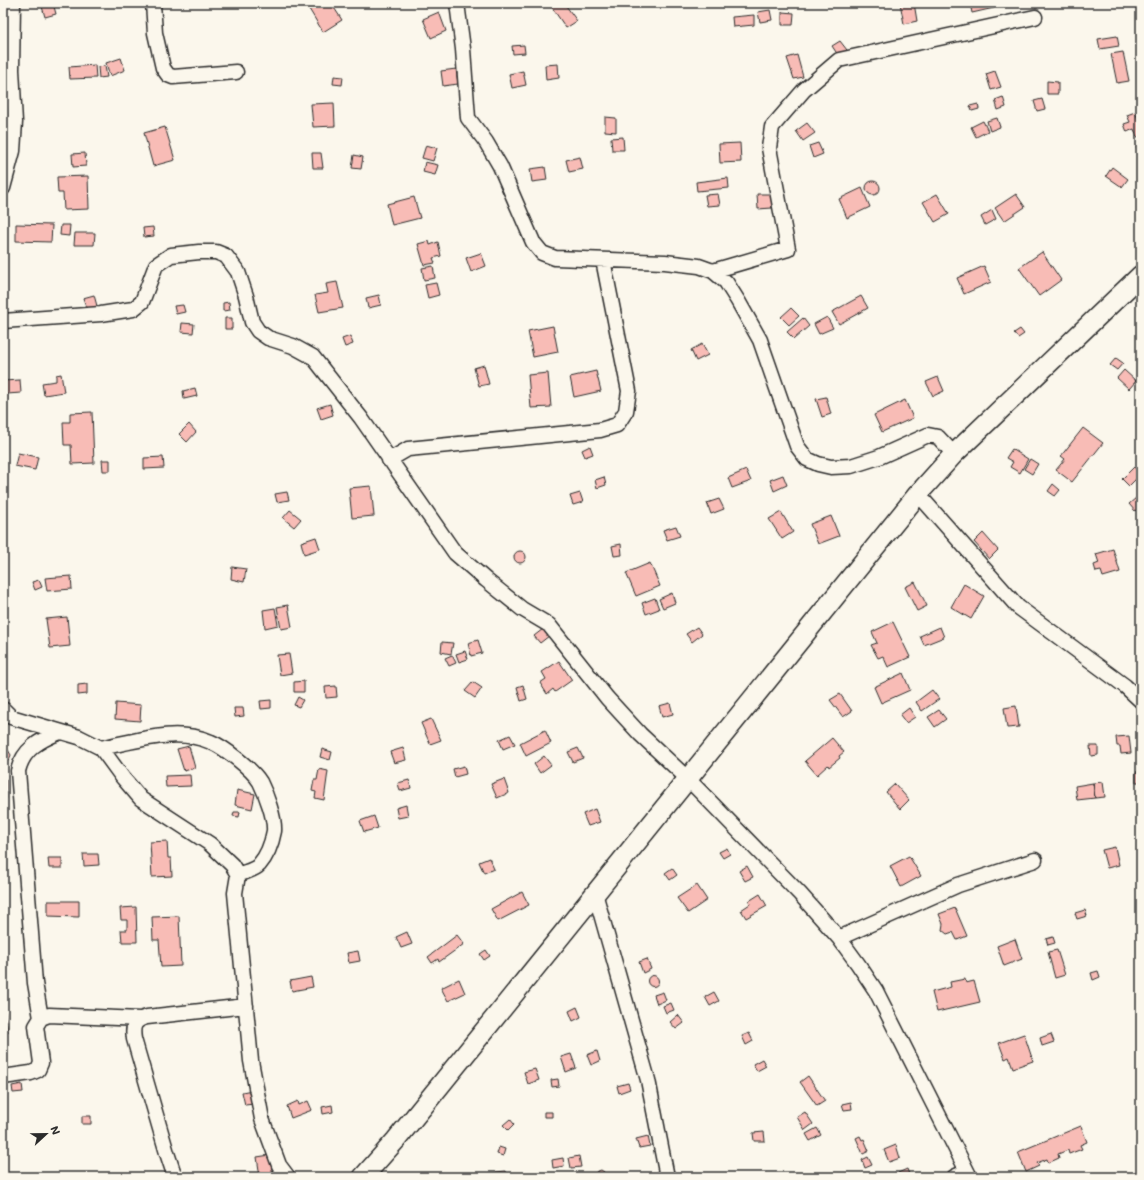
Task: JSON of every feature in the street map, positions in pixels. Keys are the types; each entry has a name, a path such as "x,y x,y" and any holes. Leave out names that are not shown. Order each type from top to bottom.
{"street":[{"path":"3,188 5,174 13,152 15,122 12,70 13,3"},
{"path":"153,3 157,40 163,68 168,75 173,77 236,72"},
{"path":"457,3 463,49 468,118 486,142 500,166 533,242 542,253 555,258 665,262 700,266 713,270 726,282 760,340 797,446 807,459 831,468 851,466 879,457 928,435 938,437 954,454"},
{"path":"713,270 788,249 769,148 772,127 804,90 839,60 1035,17"},
{"path":"3,322 100,314 133,309 142,302 156,265 171,255 216,252 226,256 238,272 246,296 252,322 258,331 268,338 293,346 313,357 361,418 455,554 522,609 549,624 607,698 640,734 688,779 800,894 839,938 876,991 968,1174 954,1177"},
{"path":"389,460 408,450 600,430 617,425 626,411 629,391 603,260"},
{"path":"363,1177 396,1140 918,494 954,454 1141,275"},
{"path":"918,494 1018,607 1125,686 1141,701"},
{"path":"3,709 12,717 79,737 101,748 123,778 141,798 210,844 232,865 238,875 236,893 251,1061 262,1119 279,1165 288,1177"},
{"path":"41,1018 34,984 18,771 20,761 25,754 47,737 60,732"},
{"path":"101,748 163,736 186,735 212,742 241,762 260,781 270,804 274,831 267,852 259,866 238,875"},
{"path":"839,938 958,884 1035,860"},
{"path":"595,893 648,1080 667,1177"},
{"path":"175,1177 132,1030 135,1023 146,1017 246,1006"},
{"path":"3,1077 31,1073 38,1070 41,1063 36,1026 41,1018 49,1015 140,1019"}],"building":[{"path":"41,3 53,3 56,14 45,17"},
{"path":"331,3 342,20 323,32 306,4"},
{"path":"554,3 564,3 577,21 566,28 551,6"},
{"path":"900,3 914,3 917,21 904,24"},
{"path":"970,3 993,3 994,8 972,13"},
{"path":"770,10 772,20 760,22 758,12"},
{"path":"439,12 446,31 431,38 423,19"},
{"path":"782,12 794,13 793,25 782,25"},
{"path":"754,15 754,25 733,27 732,17"},
{"path":"1117,36 1119,46 1100,49 1098,39"},
{"path":"840,41 847,50 838,55 832,46"},
{"path":"524,45 525,53 513,54 512,46"},
{"path":"1123,52 1129,81 1117,83 1111,54"},
{"path":"797,55 803,77 794,79 787,58"},
{"path":"121,58 125,70 110,76 106,63"},
{"path":"558,64 559,78 546,80 545,65"},
{"path":"95,65 96,78 70,79 69,67"},
{"path":"105,66 107,77 99,78 98,67"},
{"path":"456,69 458,84 443,86 441,71"},
{"path":"523,71 526,85 512,88 509,74"},
{"path":"995,71 1001,87 991,90 986,74"},
{"path":"334,76 343,77 342,85 333,84"},
{"path":"1047,81 1058,82 1058,94 1047,94"},
{"path":"1003,97 1006,107 998,110 995,100"},
{"path":"1042,99 1045,109 1037,111 1034,101"},
{"path":"334,103 335,126 313,127 311,104"},
{"path":"978,104 979,109 972,111 970,106"},
{"path":"1135,112 1141,126 1141,136 1137,137 1134,129 1127,132 1124,124 1130,122 1127,115"},
{"path":"605,117 616,118 616,132 605,131"},
{"path":"997,118 1000,127 990,131 987,121"},
{"path":"983,121 988,131 976,137 971,127"},
{"path":"807,123 815,133 803,141 796,131"},
{"path":"165,127 175,160 153,166 144,133"},
{"path":"623,137 624,150 612,150 611,138"},
{"path":"740,143 741,162 720,163 719,144"},
{"path":"818,143 823,154 813,158 809,146"},
{"path":"1141,143 1141,154 1136,147"},
{"path":"426,145 437,148 433,161 422,158"},
{"path":"85,153 86,166 73,167 72,154"},
{"path":"312,153 321,153 323,168 313,168"},
{"path":"354,155 363,157 361,169 352,168"},
{"path":"580,157 583,169 569,172 566,160"},
{"path":"425,162 438,165 435,175 423,172"},
{"path":"545,167 547,180 532,182 530,169"},
{"path":"1112,167 1128,179 1122,187 1106,176"},
{"path":"88,176 89,209 64,210 63,193 58,193 57,177"},
{"path":"728,178 729,188 697,191 696,182"},
{"path":"873,181 878,183 880,188 878,193 873,195 868,193 866,188 868,183"},
{"path":"862,188 870,207 847,218 839,199"},
{"path":"718,194 720,205 707,206 705,195"},
{"path":"757,194 771,194 772,208 758,209"},
{"path":"937,194 949,214 935,222 923,202"},
{"path":"1016,194 1025,207 1004,221 995,208"},
{"path":"414,197 420,218 392,225 387,204"},
{"path":"992,210 996,219 985,225 981,217"},
{"path":"16,224 52,225 51,242 16,241"},
{"path":"61,225 70,225 69,236 60,235"},
{"path":"153,227 154,236 144,237 143,228"},
{"path":"75,233 95,233 94,245 74,245"},
{"path":"429,241 430,245 438,242 441,256 433,258 435,263 424,265 418,244"},
{"path":"1042,252 1061,280 1039,296 1019,268"},
{"path":"481,253 486,266 471,272 466,258"},
{"path":"433,266 435,278 424,280 422,268"},
{"path":"984,266 991,282 964,294 957,278"},
{"path":"337,282 343,308 319,312 315,295 328,293 326,284"},
{"path":"436,283 439,295 428,298 425,285"},
{"path":"94,295 97,306 87,309 83,298"},
{"path":"379,295 381,305 368,308 366,298"},
{"path":"861,296 868,308 839,324 832,312"},
{"path":"229,302 230,310 223,311 223,303"},
{"path":"183,305 185,312 176,314 174,306"},
{"path":"791,308 799,316 789,325 781,317"},
{"path":"827,317 833,328 819,334 814,324"},
{"path":"225,318 232,318 232,329 225,329"},
{"path":"803,318 809,326 794,339 787,332"},
{"path":"182,323 194,324 193,333 181,332"},
{"path":"553,326 558,352 533,357 528,331"},
{"path":"1020,329 1024,334 1018,338 1014,333"},
{"path":"350,336 353,344 345,347 342,339"},
{"path":"702,344 708,355 696,361 691,350"},
{"path":"1116,358 1123,363 1117,370 1110,365"},
{"path":"484,365 489,384 479,386 474,368"},
{"path":"1124,370 1136,381 1129,389 1117,378"},
{"path":"596,371 601,391 574,397 570,377"},
{"path":"548,373 551,407 531,408 528,375"},
{"path":"61,374 64,392 44,395 42,383 56,381 56,375"},
{"path":"938,377 944,391 933,396 926,382"},
{"path":"20,380 21,393 7,394 7,400 3,400 3,381"},
{"path":"195,388 197,396 184,399 183,391"},
{"path":"826,397 831,414 822,417 816,399"},
{"path":"905,400 913,418 882,432 874,415"},
{"path":"330,404 333,415 321,419 317,408"},
{"path":"92,412 94,463 72,464 71,445 64,445 63,422 70,422 70,413"},
{"path":"189,424 196,432 187,442 179,434"},
{"path":"1083,428 1103,443 1072,482 1056,470 1065,459 1061,456"},
{"path":"590,446 593,454 585,457 582,450"},
{"path":"1012,449 1028,459 1020,473 1010,467 1013,462 1006,458"},
{"path":"18,453 38,457 35,470 15,466"},
{"path":"163,457 164,468 144,469 144,458"},
{"path":"1030,459 1038,464 1032,474 1024,469"},
{"path":"102,460 110,460 110,471 103,471"},
{"path":"1134,467 1141,474 1129,486 1122,479"},
{"path":"746,470 751,481 732,488 728,478"},
{"path":"783,475 787,485 774,491 770,480"},
{"path":"604,477 606,485 597,488 595,480"},
{"path":"1053,484 1060,490 1055,496 1048,491"},
{"path":"371,486 374,516 352,518 349,488"},
{"path":"287,492 289,500 277,502 275,494"},
{"path":"580,493 583,502 573,505 570,496"},
{"path":"1136,498 1141,506 1135,511 1129,504"},
{"path":"719,499 724,509 711,514 707,503"},
{"path":"290,510 301,519 294,527 283,518"},
{"path":"781,512 793,532 782,539 769,519"},
{"path":"831,516 839,536 818,544 810,524"},
{"path":"676,526 680,536 667,540 663,530"},
{"path":"983,533 998,550 989,559 974,542"},
{"path":"316,537 320,549 304,554 301,542"},
{"path":"621,544 622,555 614,556 612,546"},
{"path":"1113,549 1120,572 1103,577 1101,571 1096,572 1094,565 1099,563 1096,554"},
{"path":"520,551 524,553 526,557 524,561 520,563 516,561 514,557 516,553"},
{"path":"650,563 660,586 636,596 626,573"},
{"path":"232,567 246,569 244,582 231,579"},
{"path":"71,576 72,589 47,591 45,578"},
{"path":"39,580 42,587 35,590 32,582"},
{"path":"915,582 927,606 917,611 905,587"},
{"path":"964,584 984,596 971,619 951,607"},
{"path":"672,593 675,603 663,608 659,599"},
{"path":"655,598 659,609 646,614 642,603"},
{"path":"288,605 292,627 281,629 277,607"},
{"path":"275,608 278,625 265,628 263,610"},
{"path":"67,617 70,646 50,648 46,619"},
{"path":"893,622 910,657 888,667 883,656 878,658 871,645 877,643 872,632"},
{"path":"697,627 702,634 692,642 686,634"},
{"path":"940,627 944,637 924,645 920,636"},
{"path":"543,629 549,636 540,643 534,636"},
{"path":"478,640 482,653 471,656 468,643"},
{"path":"442,642 453,643 451,654 441,652"},
{"path":"465,651 468,659 459,662 456,654"},
{"path":"289,654 292,673 280,675 277,655"},
{"path":"452,655 456,663 449,666 445,658"},
{"path":"559,661 572,680 555,692 553,689 547,694 540,683 546,679 542,672"},
{"path":"903,673 910,690 881,703 874,687"},
{"path":"304,681 304,692 294,692 294,682"},
{"path":"473,682 482,688 475,698 465,691"},
{"path":"87,684 87,694 78,695 78,685"},
{"path":"523,685 527,699 521,701 517,687"},
{"path":"336,686 337,697 326,698 325,687"},
{"path":"932,690 939,699 922,711 916,702"},
{"path":"840,694 852,711 843,717 830,700"},
{"path":"298,697 303,700 299,707 294,705"},
{"path":"271,700 271,708 261,709 260,701"},
{"path":"116,703 141,705 140,721 115,719"},
{"path":"670,703 673,714 662,717 659,706"},
{"path":"1016,706 1019,727 1007,728 1004,708"},
{"path":"234,708 243,708 244,716 235,717"},
{"path":"909,708 915,717 906,723 900,715"},
{"path":"939,710 946,719 935,727 928,717"},
{"path":"431,719 441,740 430,744 421,723"},
{"path":"545,730 551,743 526,756 520,743"},
{"path":"510,735 515,744 503,749 499,740"},
{"path":"1129,736 1131,753 1121,754 1120,746 1117,746 1116,737"},
{"path":"832,738 844,752 839,756 840,758 829,767 828,765 817,775 805,761"},
{"path":"189,746 195,768 184,771 177,749"},
{"path":"1090,746 1098,746 1098,755 1091,756"},
{"path":"3,748 8,750 11,755 9,760 4,762"},
{"path":"403,748 406,760 394,763 390,752"},
{"path":"578,748 583,758 573,762 568,752"},
{"path":"322,749 332,752 330,760 320,757"},
{"path":"544,756 551,765 540,773 534,764"},
{"path":"464,766 466,774 455,777 453,769"},
{"path":"319,769 328,771 324,800 315,798 316,792 312,791 314,780 317,780"},
{"path":"1141,771 1141,782 1136,782 1136,772"},
{"path":"190,775 191,786 166,787 165,776"},
{"path":"3,779 6,779 6,799 3,799"},
{"path":"504,779 509,793 497,798 491,784"},
{"path":"409,780 411,788 400,791 398,783"},
{"path":"1103,782 1105,797 1095,798 1093,783"},
{"path":"1093,783 1095,798 1077,800 1075,786"},
{"path":"895,784 909,800 900,809 886,792"},
{"path":"237,790 255,794 252,809 235,805"},
{"path":"406,805 408,816 398,818 396,808"},
{"path":"595,809 600,822 588,826 583,814"},
{"path":"234,812 240,812 239,817 233,816"},
{"path":"374,816 378,828 364,832 360,821"},
{"path":"167,841 168,858 171,858 172,876 152,877 150,842"},
{"path":"1115,847 1119,865 1107,868 1102,850"},
{"path":"727,848 730,854 723,858 719,852"},
{"path":"83,854 98,854 99,865 84,866"},
{"path":"909,856 921,876 901,887 890,866"},
{"path":"48,858 62,858 62,868 49,868"},
{"path":"489,858 494,869 484,873 479,862"},
{"path":"747,866 753,877 745,881 739,871"},
{"path":"672,868 677,875 670,880 665,873"},
{"path":"697,885 707,900 688,913 677,898"},
{"path":"522,892 529,905 498,921 491,909"},
{"path":"760,894 767,906 746,918 741,910 750,904 749,901"},
{"path":"48,901 79,901 79,917 48,916"},
{"path":"136,907 137,942 122,942 121,930 127,930 127,920 121,920 120,908"},
{"path":"955,908 967,936 957,940 953,932 947,934 942,930 943,924 939,914"},
{"path":"1085,910 1087,916 1077,919 1075,913"},
{"path":"179,916 181,966 161,967 159,940 153,940 152,917"},
{"path":"407,932 412,944 401,948 396,937"},
{"path":"457,935 464,944 439,962 438,959 432,963 428,957"},
{"path":"1053,937 1055,943 1048,945 1046,939"},
{"path":"1015,939 1022,959 1004,966 997,946"},
{"path":"486,950 490,956 484,960 480,954"},
{"path":"1057,950 1065,975 1055,978 1048,952"},
{"path":"358,951 360,961 349,963 347,953"},
{"path":"647,959 651,969 643,973 639,962"},
{"path":"1098,971 1100,977 1093,980 1091,973"},
{"path":"653,975 657,977 659,981 657,985 653,987 649,985 647,981 649,977"},
{"path":"311,977 313,987 292,991 290,981"},
{"path":"459,979 465,993 448,1001 441,988"},
{"path":"965,979 966,983 974,981 980,1002 937,1012 932,992 951,987 950,982"},
{"path":"663,992 666,1000 657,1004 654,995"},
{"path":"714,992 719,1001 710,1006 705,997"},
{"path":"671,1003 674,1010 666,1013 663,1006"},
{"path":"3,1007 8,1032 3,1033"},
{"path":"577,1007 581,1017 573,1021 569,1011"},
{"path":"678,1015 684,1023 676,1029 670,1022"},
{"path":"749,1033 753,1041 746,1045 742,1036"},
{"path":"1024,1034 1033,1061 1013,1068 1009,1057 1005,1059 999,1043"},
{"path":"1051,1034 1054,1042 1042,1046 1040,1038"},
{"path":"597,1051 600,1061 591,1065 587,1055"},
{"path":"571,1054 576,1068 566,1072 561,1057"},
{"path":"762,1059 766,1066 757,1071 753,1064"},
{"path":"535,1069 539,1080 528,1084 524,1072"},
{"path":"808,1076 825,1101 817,1106 800,1082"},
{"path":"558,1079 559,1086 552,1087 551,1080"},
{"path":"628,1083 630,1089 619,1093 617,1086"},
{"path":"22,1084 23,1092 13,1093 12,1086"},
{"path":"252,1090 254,1104 245,1105 242,1092"},
{"path":"298,1101 299,1105 308,1101 312,1110 291,1118 287,1106"},
{"path":"851,1102 852,1109 844,1110 842,1104"},
{"path":"332,1105 333,1112 323,1114 322,1107"},
{"path":"544,1112 552,1112 552,1117 544,1117"},
{"path":"805,1112 813,1124 805,1130 797,1117"},
{"path":"82,1116 91,1116 91,1124 82,1124"},
{"path":"510,1119 514,1124 508,1130 503,1125"},
{"path":"1081,1126 1087,1142 1080,1145 1082,1149 1069,1154 1068,1150 1058,1154 1059,1158 1048,1163 1047,1159 1037,1163 1039,1166 1026,1172 1018,1152"},
{"path":"817,1128 821,1135 810,1141 806,1134"},
{"path":"764,1132 765,1141 754,1141 753,1133"},
{"path":"648,1136 650,1146 639,1148 636,1139"},
{"path":"860,1136 862,1140 864,1139 869,1151 863,1154 856,1138"},
{"path":"896,1145 900,1158 889,1162 884,1150"},
{"path":"499,1147 505,1149 503,1156 497,1154"},
{"path":"270,1155 273,1177 260,1177 257,1157"},
{"path":"579,1156 581,1167 571,1168 569,1158"},
{"path":"868,1157 872,1165 865,1168 862,1160"},
{"path":"563,1158 564,1166 553,1168 552,1160"},
{"path":"907,1169 910,1177 900,1177 898,1173"},
{"path":"601,1170 604,1172 605,1177 595,1177 596,1172"},
{"path":"506,1171 507,1177 496,1177 496,1172"}]}
